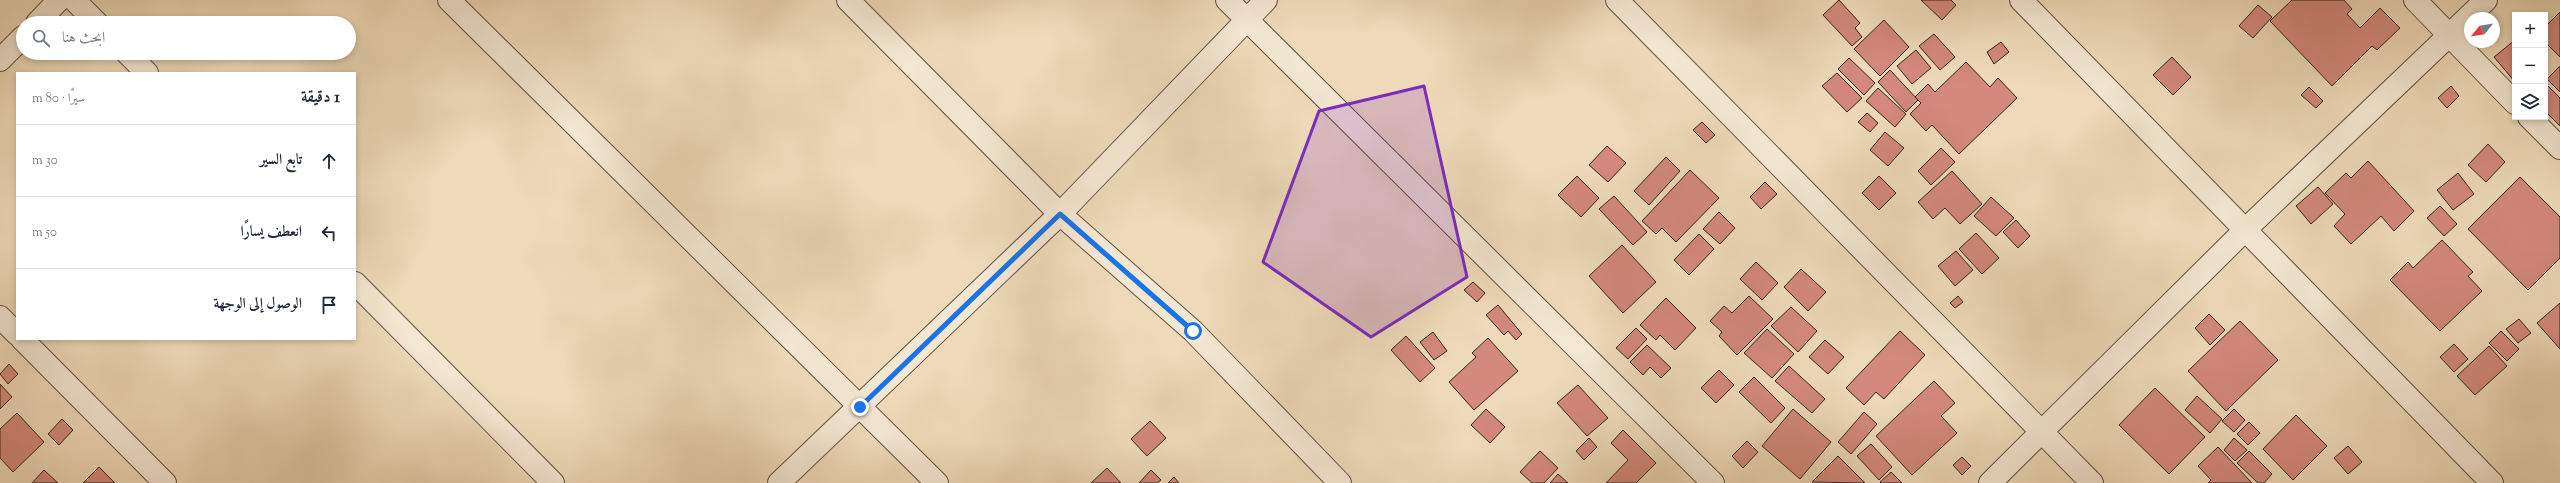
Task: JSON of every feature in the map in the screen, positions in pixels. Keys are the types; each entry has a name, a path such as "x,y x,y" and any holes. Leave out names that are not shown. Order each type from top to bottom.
{"street":[{"path":"43,16 59,0"},
{"path":"74,0 90,16"},
{"path":"449,0 937,483"},
{"path":"848,0 1060,214 1193,331 1340,483"},
{"path":"1227,0 1712,483"},
{"path":"779,483 1060,214 1245,19 1266,0"},
{"path":"1617,0 2039,432 2092,483"},
{"path":"2021,0 2246,229 2492,483"},
{"path":"2415,0 2512,100"},
{"path":"1990,483 2039,432 2246,229 2486,0"},
{"path":"0,60 16,44"},
{"path":"134,60 146,72"},
{"path":"2532,120 2560,148"},
{"path":"356,284 553,483"},
{"path":"0,317 16,333"},
{"path":"23,340 165,483"}],"highlighted area":[{"path":"1424,86 1467,277 1371,337 1263,262 1319,111"}],"building":[{"path":"1839,0 1860,23 1855,28 1862,37 1852,46 1823,15"},
{"path":"1921,0 1951,0 1956,5 1942,20"},
{"path":"2292,0 2344,0 2352,9 2347,14 2360,28 2380,8 2400,28 2377,50 2372,46 2332,86 2270,21"},
{"path":"2258,5 2272,17 2253,38 2239,26"},
{"path":"2560,12 2560,57 2548,45 2548,24"},
{"path":"1884,20 1909,47 1880,76 1854,49"},
{"path":"1934,34 1955,57 1940,70 1919,46"},
{"path":"2001,42 2009,52 1994,64 1987,52"},
{"path":"2512,42 2512,78 2494,57"},
{"path":"1916,50 1931,68 1912,84 1897,66"},
{"path":"2172,57 2191,77 2173,95 2153,75"},
{"path":"1849,58 1875,83 1864,95 1838,69"},
{"path":"1966,62 1990,87 1998,78 2017,98 1959,154 1932,125 1926,131 1910,114 1921,103 1915,97 1928,84 1935,92"},
{"path":"2560,66 2560,92 2548,80 2548,78"},
{"path":"1890,70 1918,100 1906,112 1878,82"},
{"path":"1837,73 1862,98 1847,112 1822,86"},
{"path":"2451,86 2459,96 2447,108 2438,98"},
{"path":"2548,86 2560,98 2560,126 2548,114"},
{"path":"2309,87 2323,101 2316,108 2301,95"},
{"path":"1878,88 1906,114 1895,127 1866,101"},
{"path":"1867,113 1878,123 1870,132 1858,122"},
{"path":"1702,122 1715,135 1706,143 1693,130"},
{"path":"1885,132 1904,148 1888,166 1870,150"},
{"path":"2488,144 2505,162 2486,182 2468,165"},
{"path":"1607,146 1626,163 1608,182 1589,165"},
{"path":"1941,148 1955,162 1931,185 1918,171"},
{"path":"1666,157 1680,171 1649,205 1634,191"},
{"path":"2368,161 2414,211 2394,231 2381,216 2351,244 2334,226 2345,214 2325,193 2346,173 2351,178"},
{"path":"1690,170 1719,198 1676,242 1662,228 1656,234 1642,221"},
{"path":"1952,171 1982,204 1960,224 1945,208 1933,219 1918,202"},
{"path":"2458,173 2474,194 2453,210 2437,190"},
{"path":"1577,176 1599,198 1581,217 1558,195"},
{"path":"1879,176 1896,193 1879,210 1862,193"},
{"path":"2520,177 2560,217 2560,258 2528,290 2468,229"},
{"path":"1765,182 1777,194 1761,209 1750,197"},
{"path":"2318,187 2333,204 2311,224 2296,206"},
{"path":"1614,196 1647,232 1633,245 1599,209"},
{"path":"1991,197 2014,218 1996,236 1974,216"},
{"path":"2440,206 2457,224 2444,236 2427,218"},
{"path":"1719,212 1735,228 1720,244 1703,229"},
{"path":"2016,220 2030,236 2018,248 2003,232"},
{"path":"1976,233 1999,258 1982,274 1959,249"},
{"path":"1699,234 1714,249 1689,275 1674,260"},
{"path":"2442,240 2473,272 2468,276 2482,291 2440,331 2390,280 2408,262 2413,268"},
{"path":"1622,245 1656,282 1623,313 1589,276"},
{"path":"1956,251 1973,270 1955,286 1938,266"},
{"path":"1756,262 1778,283 1762,300 1740,279"},
{"path":"1801,269 1826,292 1808,311 1784,287"},
{"path":"1473,282 1485,293 1477,302 1464,290"},
{"path":"1749,296 1773,319 1737,355 1719,336 1722,332 1710,321 1724,306 1732,313"},
{"path":"1958,296 1963,302 1955,308 1950,303"},
{"path":"1666,298 1696,328 1675,350 1660,335 1656,340 1640,325"},
{"path":"2560,303 2560,349 2537,323"},
{"path":"1498,305 1522,334 1516,340 1508,331 1504,335 1486,315"},
{"path":"1791,307 1817,331 1798,352 1771,326"},
{"path":"2209,314 2225,330 2210,345 2195,328"},
{"path":"2519,319 2531,333 2518,343 2506,329"},
{"path":"2240,321 2278,360 2226,411 2188,371"},
{"path":"1636,328 1647,339 1628,359 1616,348"},
{"path":"1767,329 1794,354 1772,378 1744,353"},
{"path":"1900,331 1925,355 1884,399 1876,392 1864,405 1846,388"},
{"path":"2501,331 2519,349 2507,361 2489,343"},
{"path":"1433,332 1447,351 1434,360 1420,342"},
{"path":"1406,336 1435,368 1420,382 1391,350"},
{"path":"1488,338 1518,371 1474,410 1449,382 1476,357 1472,353"},
{"path":"1825,340 1844,357 1828,374 1809,357"},
{"path":"2454,344 2468,359 2454,372 2440,357"},
{"path":"1647,345 1671,368 1661,378 1650,367 1643,375 1630,362"},
{"path":"2489,346 2507,366 2475,395 2457,376"},
{"path":"9,364 18,374 8,384 0,374"},
{"path":"1789,366 1825,399 1812,413 1775,381"},
{"path":"1719,370 1734,385 1716,403 1701,388"},
{"path":"1754,377 1785,408 1771,423 1739,392"},
{"path":"1934,381 1955,403 1941,416 1957,433 1912,475 1876,436"},
{"path":"0,384 12,397 0,409"},
{"path":"1578,385 1608,418 1587,436 1557,403"},
{"path":"2155,388 2205,437 2169,474 2119,425"},
{"path":"2197,396 2222,419 2210,433 2185,410"},
{"path":"1486,409 1505,427 1490,443 1471,425"},
{"path":"1793,409 1831,442 1800,479 1762,446"},
{"path":"2234,409 2245,420 2234,432 2222,421"},
{"path":"1864,412 1877,424 1851,454 1838,442"},
{"path":"17,413 44,442 13,472 0,458 0,429"},
{"path":"2296,415 2327,446 2293,480 2263,449"},
{"path":"62,419 73,430 59,445 48,434"},
{"path":"1150,421 1166,438 1147,456 1131,439"},
{"path":"2249,422 2260,433 2248,445 2237,434"},
{"path":"1623,430 1656,463 1636,483 1606,483 1628,460 1611,443"},
{"path":"1589,438 1597,447 1584,460 1576,451"},
{"path":"2234,438 2247,450 2235,461 2224,450"},
{"path":"1747,441 1758,452 1743,468 1732,456"},
{"path":"1871,444 1892,467 1879,480 1857,456"},
{"path":"2348,446 2362,462 2348,474 2334,458"},
{"path":"2218,447 2252,483 2208,483 2211,480 2198,466"},
{"path":"1540,451 1558,468 1544,483 1532,483 1520,472"},
{"path":"2249,451 2272,474 2264,483 2258,483 2237,463"},
{"path":"1838,456 1865,483 1812,482"},
{"path":"1962,457 1971,466 1962,475 1953,465"},
{"path":"99,467 115,483 83,483"},
{"path":"1107,468 1121,483 1091,483"},
{"path":"44,470 58,483 32,483"},
{"path":"1151,470 1161,480 1157,483 1139,483"},
{"path":"1891,472 1902,483 1880,482"},
{"path":"1558,474 1568,483 1550,483"},
{"path":"1174,477 1179,483 1168,483"}],"route":[{"path":"860,407 1060,214 1193,331"}]}
